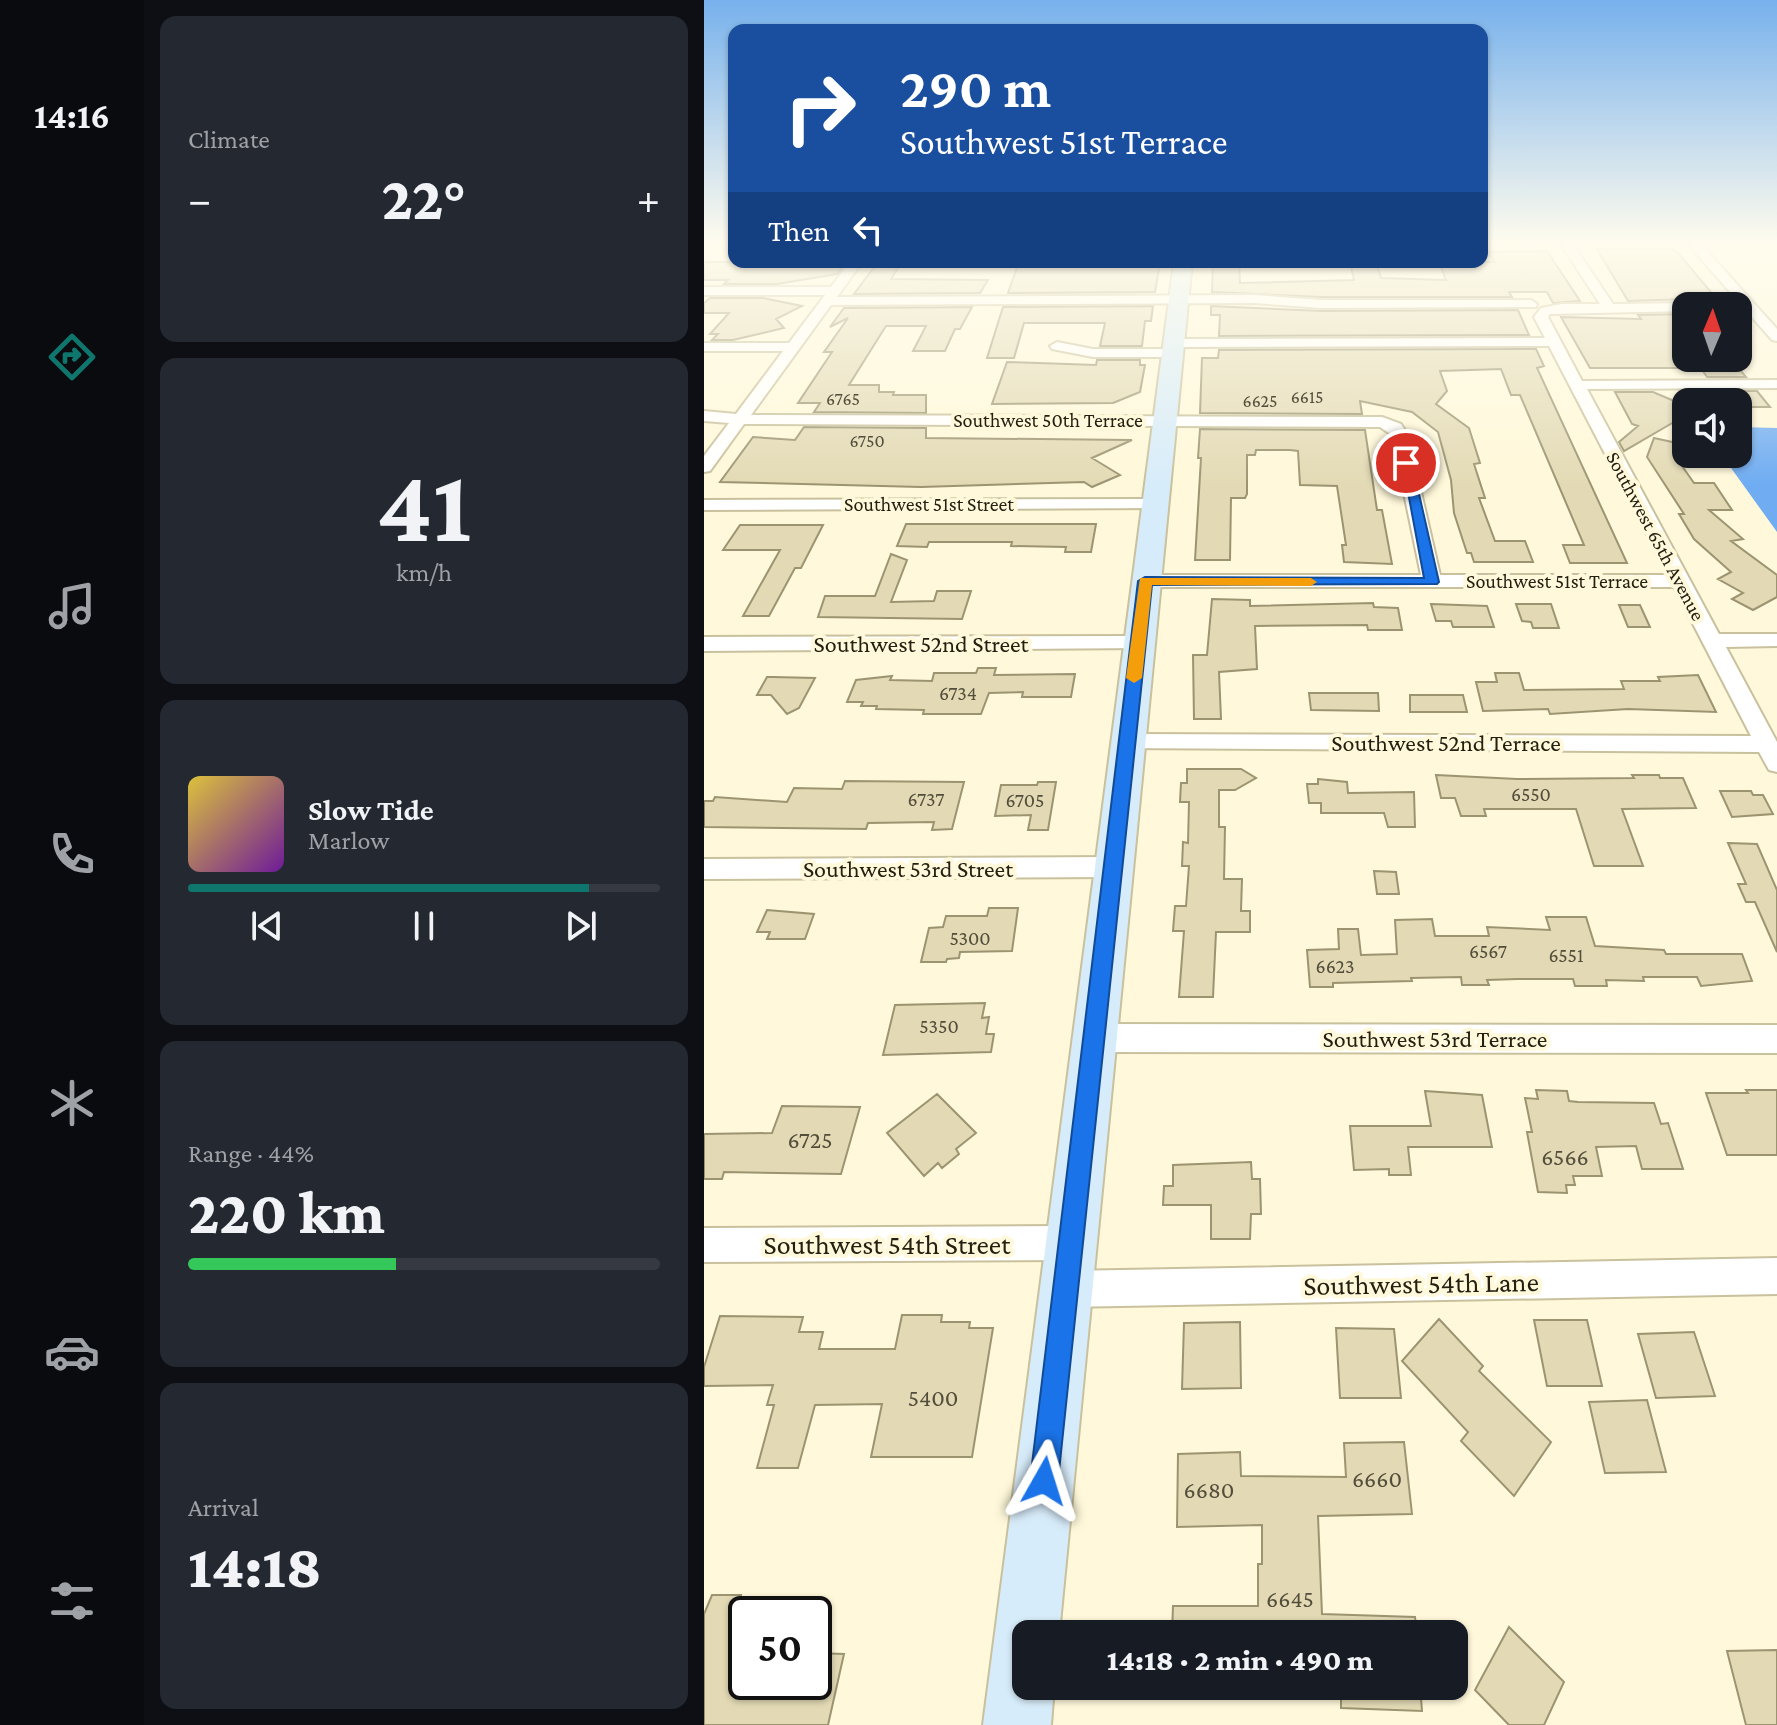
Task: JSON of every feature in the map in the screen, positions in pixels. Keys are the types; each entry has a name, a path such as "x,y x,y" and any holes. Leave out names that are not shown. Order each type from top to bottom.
{"main road":[{"path":"1029,1620 1175,324"},
{"path":"1017,1725 1020,1700"}],"street":[{"path":"704,467 810,324"},
{"name":"Southwest 65th Avenue","path":"1544,324 1772,754"},
{"path":"1762,324 1777,337"},
{"path":"1057,346 1093,353 1172,348 1554,342"},
{"path":"704,347 793,347"},
{"path":"1576,385 1777,384"},
{"name":"Southwest 50th Terrace","path":"704,416 740,419 1367,420 1391,425 1401,438 1432,582"},
{"name":"Southwest 51st Street","path":"704,505 1154,504"},
{"name":"Southwest 51st Terrace","path":"1145,581 1680,581"},
{"path":"1711,641 1777,640"},
{"name":"Southwest 52nd Street","path":"704,644 1138,643"},
{"name":"Southwest 52nd Terrace","path":"1127,742 1772,754"},
{"name":"Southwest 53rd Street","path":"704,869 1113,867"},
{"name":"Southwest 53rd Terrace","path":"1094,1038 1777,1039"},
{"name":"Southwest 54th Street","path":"704,1245 1070,1243"},
{"name":"Southwest 54th Lane","path":"1066,1289 1777,1276"}],"water":[{"path":"1752,427 1777,428 1777,532 1731,468 1752,468"}],"building":[{"path":"720,324 780,324 784,328 733,340 712,340 718,334 710,334"},
{"path":"844,324 963,324 960,329 955,329 945,351 913,351 926,326 886,326 849,385 879,385 879,392 894,392 893,395 926,395 926,413 814,412 820,403 798,403 832,352 824,352"},
{"path":"998,324 1024,324 1014,358 987,358"},
{"path":"1105,324 1145,324 1142,346 1100,346"},
{"path":"1220,324 1524,324 1529,335 1219,336"},
{"path":"1565,324 1672,324 1672,368 1590,368"},
{"path":"1536,349 1544,366 1537,368 1627,563 1570,563 1563,545 1584,545 1520,395 1511,395 1501,369 1440,371 1447,391 1436,404 1469,428 1480,463 1474,464 1485,498 1479,498 1495,541 1525,541 1533,562 1474,562 1471,553 1467,553 1454,513 1451,480 1438,432 1412,412 1360,401 1362,414 1200,413 1202,358 1218,358 1219,350"},
{"path":"1097,360 1140,360 1140,365 1145,365 1140,392 1113,403 992,404 1007,362 1096,365"},
{"path":"1704,372 1742,372 1746,377 1707,377"},
{"path":"1752,391 1757,391 1770,407 1752,407"},
{"path":"1615,392 1653,392 1672,400 1672,423 1624,451 1619,442 1638,426 1632,424"},
{"path":"804,427 926,428 926,438 1132,440 1092,458 1120,475 1092,487 1084,482 921,487 720,482 753,437 795,440"},
{"path":"1200,429 1365,430 1377,510 1382,510 1392,564 1344,562 1342,545 1346,545 1337,486 1300,485 1298,451 1290,450 1256,450 1255,455 1247,455 1247,494 1245,498 1231,498 1230,560 1195,560"},
{"path":"1654,438 1672,442 1672,468 1684,468 1694,483 1714,483 1732,510 1709,510 1743,539 1731,541 1777,575 1777,597 1753,610 1732,599 1743,593 1718,579 1731,572 1694,539 1679,514 1684,514 1647,457"},
{"path":"906,524 1096,524 1091,552 1065,552 1066,547 1011,546 1012,542 929,542 927,547 897,546"},
{"path":"740,525 823,525 801,568 795,568 769,616 743,616 780,550 723,550"},
{"path":"891,554 907,560 891,602 934,601 937,591 971,591 962,619 818,617 825,596 875,596"},
{"path":"1212,599 1250,600 1250,606 1373,603 1374,607 1398,608 1402,630 1368,630 1367,625 1255,626 1257,669 1219,672 1221,719 1194,719 1193,655 1207,655"},
{"path":"1431,604 1487,606 1494,627 1453,627 1451,621 1436,621"},
{"path":"1516,604 1551,604 1559,628 1533,628 1531,622 1522,621"},
{"path":"1619,605 1640,605 1650,627 1628,627"},
{"path":"978,668 996,668 994,675 1075,674 1071,697 1022,697 1023,692 989,693 981,714 923,714 924,710 876,709 877,706 861,706 863,702 847,702 856,680 892,676 890,680 932,681 934,673 976,673"},
{"path":"1495,673 1519,673 1524,690 1624,689 1621,681 1660,681 1658,677 1698,675 1716,712 1628,709 1550,714 1548,709 1483,711 1476,682 1497,682"},
{"path":"767,677 815,678 799,708 787,714 771,695 757,695"},
{"path":"1309,693 1378,693 1379,711 1311,710"},
{"path":"1410,695 1463,695 1467,712 1410,712"},
{"path":"1187,769 1241,769 1256,778 1235,790 1219,790 1219,827 1225,827 1224,879 1242,879 1241,911 1250,911 1250,932 1216,932 1213,997 1179,997 1184,931 1173,931 1175,906 1186,906 1189,866 1182,866 1183,842 1188,843 1189,802 1180,802 1181,783 1187,783"},
{"path":"1436,775 1517,779 1634,778 1632,775 1683,778 1696,808 1622,809 1643,866 1594,866 1576,809 1484,809 1486,816 1461,816 1455,798 1441,798"},
{"path":"1318,779 1347,782 1348,793 1414,792 1415,827 1388,827 1384,813 1321,813 1321,803 1309,803 1307,784 1318,784"},
{"path":"845,781 964,782 952,829 932,830 934,822 868,823 866,829 704,827 704,801 713,801 715,797 787,802 794,788 842,789"},
{"path":"1038,782 1056,782 1048,830 1028,830 1031,815 995,816 1001,785 1037,785"},
{"path":"1720,791 1751,791 1753,795 1763,795 1773,814 1732,817"},
{"path":"1728,843 1757,844 1777,890 1777,952 1755,902 1746,902 1738,884 1746,884"},
{"path":"1374,871 1396,872 1399,894 1377,894"},
{"path":"989,908 1018,908 1012,951 960,952 959,958 947,959 946,962 921,962 929,928 943,927 946,916 987,916"},
{"path":"767,910 814,914 805,939 767,939 770,932 757,932"},
{"path":"1546,917 1586,917 1595,946 1664,950 1666,954 1742,954 1752,981 1701,986 1697,977 1643,977 1644,981 1606,980 1607,986 1575,986 1573,979 1487,980 1489,985 1462,985 1461,977 1333,983 1333,987 1310,987 1307,950 1339,949 1338,929 1358,929 1361,955 1397,954 1395,920 1432,919 1435,936 1489,936 1487,927 1550,930"},
{"path":"985,1003 982,1018 989,1017 986,1034 994,1034 991,1052 883,1055 895,1005"},
{"path":"1536,1090 1567,1091 1569,1101 1578,1102 1654,1103 1661,1124 1668,1123 1683,1169 1642,1169 1636,1146 1596,1147 1602,1176 1573,1176 1575,1185 1566,1185 1567,1193 1538,1192 1527,1132 1532,1132 1525,1098 1538,1099"},
{"path":"1746,1090 1777,1090 1777,1155 1727,1155 1706,1093 1748,1093"},
{"path":"1425,1091 1482,1095 1492,1147 1408,1147 1411,1175 1389,1175 1389,1169 1354,1170 1350,1126 1431,1126"},
{"path":"937,1094 976,1133 956,1149 959,1154 942,1168 938,1163 924,1176 887,1133"},
{"path":"782,1106 860,1107 841,1174 724,1172 722,1179 704,1179 704,1134 772,1133"},
{"path":"1251,1162 1252,1179 1260,1179 1261,1214 1251,1214 1250,1239 1211,1239 1211,1205 1163,1205 1164,1186 1173,1186 1173,1165"},
{"path":"902,1315 942,1315 941,1322 970,1322 969,1328 993,1328 972,1457 871,1457 882,1404 815,1405 798,1468 757,1468 774,1405 767,1405 773,1385 704,1386 704,1367 720,1316 803,1317 799,1332 823,1332 819,1349 895,1349"},
{"path":"1439,1319 1483,1366 1479,1371 1551,1442 1514,1496 1461,1441 1468,1432 1402,1361"},
{"path":"1534,1320 1587,1320 1602,1386 1547,1386"},
{"path":"1240,1322 1241,1388 1182,1389 1184,1323"},
{"path":"1336,1328 1394,1329 1401,1398 1340,1398"},
{"path":"1694,1332 1715,1396 1656,1398 1638,1334"},
{"path":"1647,1400 1666,1472 1605,1473 1589,1402"},
{"path":"1404,1442 1412,1514 1318,1516 1322,1614 1415,1617 1415,1620 1172,1620 1173,1606 1258,1606 1258,1564 1262,1564 1262,1525 1177,1527 1178,1454 1240,1452 1241,1476 1346,1477 1344,1443"},
{"path":"712,1595 741,1595 728,1596 728,1700 832,1700 832,1654 844,1654 828,1725 704,1725 704,1614"},
{"path":"1509,1627 1564,1682 1544,1725 1509,1725 1475,1690"},
{"path":"1777,1650 1777,1725 1746,1725 1727,1651"},
{"path":"1341,1700 1421,1700 1422,1711 1341,1708"}],"slow traffic":[{"path":"1134,678 1145,581 1311,582"}],"route":[{"path":"1044,1481 1145,581 1432,582 1406,463"}]}
